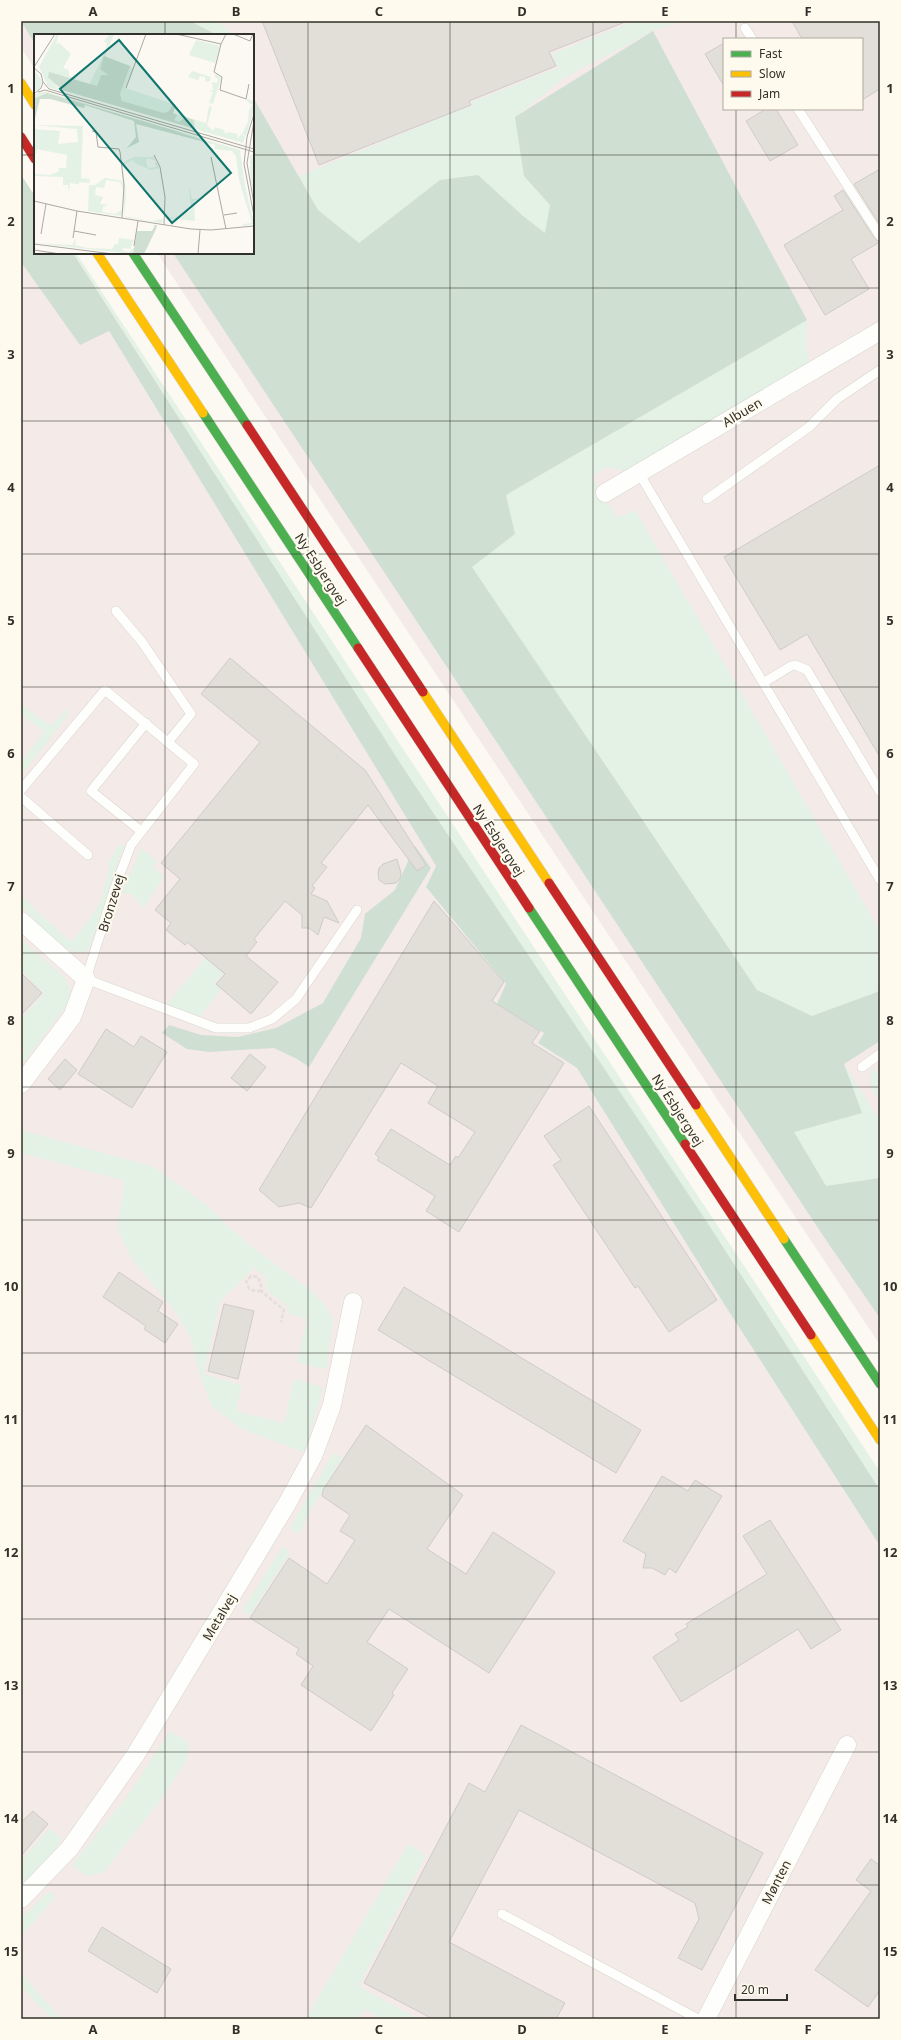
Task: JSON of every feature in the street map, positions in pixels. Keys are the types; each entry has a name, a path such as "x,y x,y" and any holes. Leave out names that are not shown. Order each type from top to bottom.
{"street":[{"path":"21,83 34,102"},
{"path":"21,137 34,157"},
{"name":"Ny Esbjergvej","path":"98,254 880,1440"},
{"name":"Ny Esbjergvej","path":"134,254 880,1384"},
{"name":"Albuen","path":"605,493 880,330"},
{"path":"21,921 86,978"},
{"name":"Bronzevej","path":"21,1084 72,1017 86,978"},
{"name":"Metalvej","path":"21,1899 70,1848 136,1754 292,1495 313,1456 332,1405 353,1302"},
{"name":"Mønten","path":"706,2019 847,1745"}],"lane":[{"path":"745,28 751,38"},
{"path":"799,110 880,236"},
{"path":"706,499 809,427 838,399 880,370"},
{"path":"639,473 880,880"},
{"path":"21,790 105,690 168,742 192,714 142,642 116,611"},
{"path":"763,683 791,666 795,665 807,670 880,792"},
{"path":"142,831 91,791 146,723"},
{"name":"Bronzevej","path":"86,978 131,845 194,764 168,742"},
{"path":"21,797 88,855"},
{"path":"86,978 216,1028 249,1028 272,1020 296,999 357,910"},
{"path":"862,1067 880,1054"},
{"path":"502,1914 698,2019"}],"path":[{"path":"261,1291 261,1284 258,1277 251,1276 246,1281 249,1288 255,1292 261,1291 284,1310 281,1322"}],"shaded area":[{"path":"21,21 880,21 880,1345 158,254 254,254 254,34 34,34 34,68 21,48"},
{"path":"190,21 217,21 233,34 215,34"},
{"path":"634,21 683,21 653,31 564,78 515,117 524,176 550,205 545,233 523,216 440,180 359,243 318,210 299,176 472,105 472,102 558,68 552,54"},
{"path":"21,191 34,254 36,254 109,331 436,866 426,887 506,984 498,1004 544,1033 538,1043 577,1068 724,1304 880,1546 880,2019 21,2019"},
{"path":"74,254 77,254 880,1472 880,1490 705,1219 408,775"},
{"path":"807,320 806,344 809,364 627,471 606,467 592,477 617,518 635,510 880,931 880,991 812,1016 757,990 472,567 515,534 506,495"},
{"path":"21,704 51,726 67,708 68,715 28,767 21,771 21,762 44,732 21,714"},
{"path":"119,845 131,845 121,853 95,935 88,951 74,952 69,950 50,936 21,906 21,896 71,942 91,917 102,898 110,860"},
{"path":"141,848 157,861 153,867 164,876 144,908 131,894 122,893"},
{"path":"21,939 65,978 70,990 69,999 61,1013 21,1066 21,1054 25,1049 21,1045 21,1019 43,995 42,991 21,971"},
{"path":"205,958 223,973 215,983 221,990 199,1017 186,1014 167,1004"},
{"path":"844,1064 880,1121 880,1178 826,1186 793,1132 862,1113"},
{"path":"873,1067 880,1078 880,1102 870,1081"},
{"path":"21,1130 154,1167 208,1206 256,1250 313,1292 324,1304 333,1320 327,1367 322,1369 297,1362 307,1319 289,1314 289,1308 266,1289 266,1277 254,1268 220,1301 204,1374 242,1385 236,1411 284,1423 294,1379 320,1386 323,1389 307,1445 303,1452 242,1429 212,1407 200,1376 190,1336 174,1310 131,1258 117,1227 125,1181 22,1153 21,1155"},
{"path":"333,1453 343,1457 311,1510 299,1535 290,1528"},
{"path":"282,1547 288,1550 289,1555 250,1615 242,1611"},
{"path":"170,1731 189,1742 186,1761 162,1798 104,1872 86,1876 72,1865 131,1791"},
{"path":"50,1828 62,1839 48,1859 21,1887 21,1861"},
{"path":"408,1844 426,1855 359,1986 418,2019 382,2019 365,2009 358,2019 306,2019"},
{"path":"49,1891 56,1897 21,1936 21,1918"},
{"path":"21,1973 61,2019 52,2019 21,1987"}],"green space":[{"path":"21,21 190,21 215,34 34,34 34,42"},
{"path":"653,31 807,320 506,495 515,534 472,567 757,990 812,1016 880,991 880,1041 844,1064 862,1113 794,1132 826,1186 880,1178 880,1318 828,1243 174,254 254,254 254,99 318,210 359,243 440,180 478,175 523,216 545,233 550,205 524,176 515,117"},
{"path":"21,175 34,194 34,254 74,254 408,775 705,1219 880,1490 880,1546 724,1304 577,1068 538,1043 544,1033 497,1004 506,984 426,887 436,866 109,331 80,345 21,262"},
{"path":"415,846 431,868 309,1067 297,1059 274,1048 209,1052 187,1049 162,1033 169,1025 201,1035 238,1037 276,1028 323,1003 361,938 365,914 395,890"}],"building":[{"path":"262,21 625,22 549,52 556,66 469,101 471,105 319,165"},
{"path":"792,21 880,21 880,89 863,99 863,38 801,38"},
{"path":"723,44 723,84 705,54"},
{"path":"764,110 777,110 798,145 770,161 746,121"},
{"path":"880,169 880,225 854,184"},
{"path":"843,190 875,239 880,242 851,259 869,289 825,315 784,245 843,210 834,196"},
{"path":"880,465 880,757 807,634 780,650 724,557"},
{"path":"230,658 365,770 426,865 417,871 368,805 321,863 327,867 312,886 315,888 311,894 327,901 339,923 324,917 318,935 309,928 302,928 302,915 285,901 254,939 257,942 246,956 278,982 251,1014 216,984 225,974 187,942 185,945 166,930 171,923 155,910 180,879 161,863 260,742 201,694"},
{"path":"397,859 401,873 400,879 396,883 385,884 379,880 379,868 383,864"},
{"path":"434,901 504,982 492,1001 540,1031 532,1043 564,1063 459,1232 426,1211 435,1196 377,1160 379,1158 375,1154 391,1129 450,1165 456,1156 458,1158 475,1132 428,1103 438,1086 401,1063 311,1208 299,1203 279,1207 259,1190"},
{"path":"21,973 42,993 21,1015"},
{"path":"106,1029 134,1047 141,1036 167,1052 132,1108 78,1074"},
{"path":"250,1054 266,1067 247,1091 231,1078"},
{"path":"65,1059 77,1070 60,1090 48,1079"},
{"path":"589,1106 717,1300 669,1332 638,1286 635,1288 553,1165 561,1160 544,1136"},
{"path":"119,1272 163,1302 158,1311 178,1324 165,1343 144,1329 146,1326 103,1297"},
{"path":"404,1287 641,1430 616,1473 378,1330"},
{"path":"224,1304 254,1311 238,1379 208,1371"},
{"path":"366,1425 463,1495 427,1549 466,1574 493,1532 555,1572 489,1673 389,1609 367,1642 408,1669 392,1693 394,1695 371,1731 301,1685 313,1666 296,1654 299,1649 250,1618 289,1558 327,1584 355,1540 340,1531 350,1515 322,1496 323,1490"},
{"path":"662,1476 688,1491 695,1480 722,1496 676,1573 669,1568 665,1575 652,1568 643,1568 646,1554 623,1541"},
{"path":"770,1520 841,1630 811,1649 798,1629 681,1702 653,1657 679,1640 675,1634 688,1627 686,1624 767,1574 743,1536"},
{"path":"521,1725 763,1853 702,1970 678,1958 699,1919 695,1903 519,1810 449,1942 565,2003 556,2019 433,2019 364,1983 469,1783 485,1792"},
{"path":"33,1811 48,1824 21,1856 21,1822"},
{"path":"871,1859 880,1866 880,1990 868,2007 815,1970 871,1891 856,1880"},
{"path":"102,1927 171,1969 157,1993 88,1951"}],"traffic: fast":[{"path":"134,254 247,425"},
{"path":"203,413 358,648"},
{"path":"529,908 685,1144"},
{"path":"784,1239 880,1384"}],"traffic: slow":[{"path":"21,83 34,103"},
{"path":"98,254 203,413"},
{"path":"423,692 549,883"},
{"path":"696,1105 784,1239"},
{"path":"811,1335 880,1440"}],"traffic: jam":[{"path":"21,137 34,157"},
{"path":"247,425 423,692"},
{"path":"358,648 529,908"},
{"path":"549,883 696,1105"},
{"path":"685,1144 811,1335"}]}
